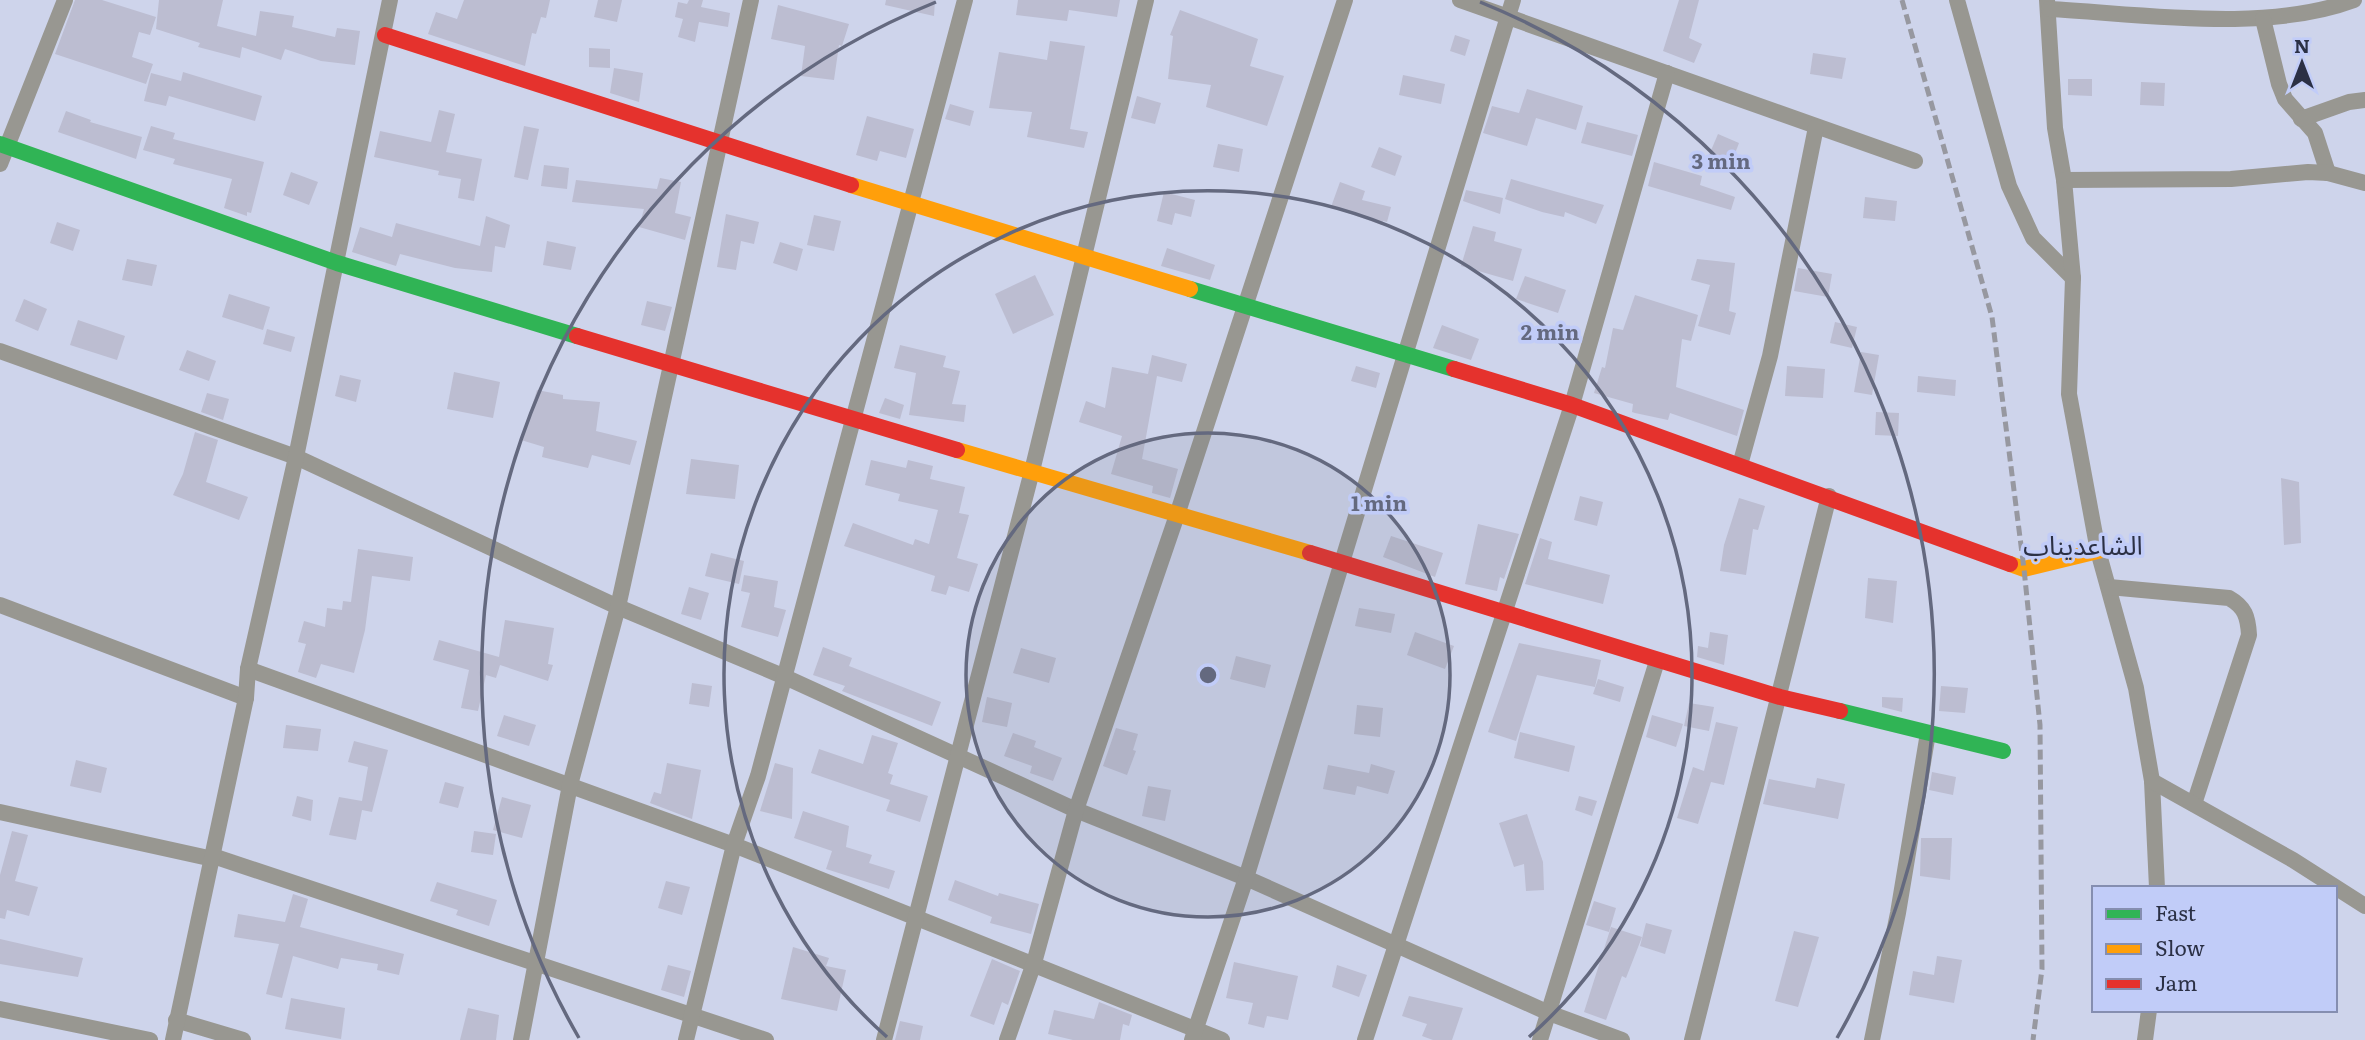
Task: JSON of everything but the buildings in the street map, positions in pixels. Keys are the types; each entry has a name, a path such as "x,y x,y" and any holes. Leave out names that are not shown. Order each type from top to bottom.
{"street":[{"path":"0,164 4,145 65,0"},
{"path":"173,1040 246,698 248,669 296,457 385,35 390,0"},
{"path":"521,1040 570,785 618,607 751,0"},
{"path":"686,1040 734,845 758,776 965,0"},
{"path":"884,1040 1032,471 1146,0"},
{"path":"1007,1040 1034,963 1076,810 1177,514 1345,0"},
{"path":"1460,0 1915,162"},
{"path":"1193,1035 1246,878 1513,0"},
{"path":"1957,0 2009,186 2033,238 2073,278"},
{"path":"2157,886 2152,781 2136,688 2098,551 2069,394 2073,278 2064,180 2055,128 2048,5 2175,8 2263,19 2337,6 2354,0"},
{"path":"2263,19 2279,85 2301,119 2315,133 2328,173"},
{"path":"385,35 910,204 1572,405 1829,496 2024,569 2098,551"},
{"path":"1365,1040 1572,405 1667,74"},
{"path":"2301,119 2349,102 2365,100"},
{"path":"1740,465 1770,356 1816,127"},
{"path":"4,145 337,262 853,420 1177,514 1780,697 2003,751"},
{"path":"2064,180 2231,178 2328,173 2365,183"},
{"path":"0,351 296,457 618,607 785,677 1076,810 1246,878 1549,1013 1622,1040"},
{"path":"1692,1040 1829,496"},
{"path":"2109,587 2229,598 2242,605 2248,619 2249,635 2194,804"},
{"path":"0,605 246,698"},
{"path":"1540,1040 1657,661"},
{"path":"248,669 734,845 1034,963 1193,1035 1222,1040"},
{"path":"1872,1040 1898,913 1928,733"},
{"path":"2152,781 2293,860 2334,886"},
{"path":"0,812 213,857 538,962 766,1040"},
{"path":"2337,888 2365,906"},
{"path":"0,1009 150,1040"},
{"path":"2145,1040 2149,1012"},
{"path":"176,1020 243,1040"}],"railway":[{"path":"1902,0 1992,317 2024,569 2040,725 2042,969 2033,1040"}],"traffic: fast":[{"path":"0,144 337,263 577,336"},
{"path":"1190,289 1454,369"},
{"path":"1840,711 2003,751"}],"traffic: slow":[{"path":"851,185 1190,289"},
{"path":"957,450 1310,553"},
{"path":"2010,564 2024,569 2098,551"}],"traffic: jam":[{"path":"385,35 851,185"},
{"path":"577,336 957,450"},
{"path":"1454,369 1572,405 2010,564"},
{"path":"1310,553 1780,697 1840,711"}],"district":[{"name":"الشاعديناب","path":"2083,546"}]}
